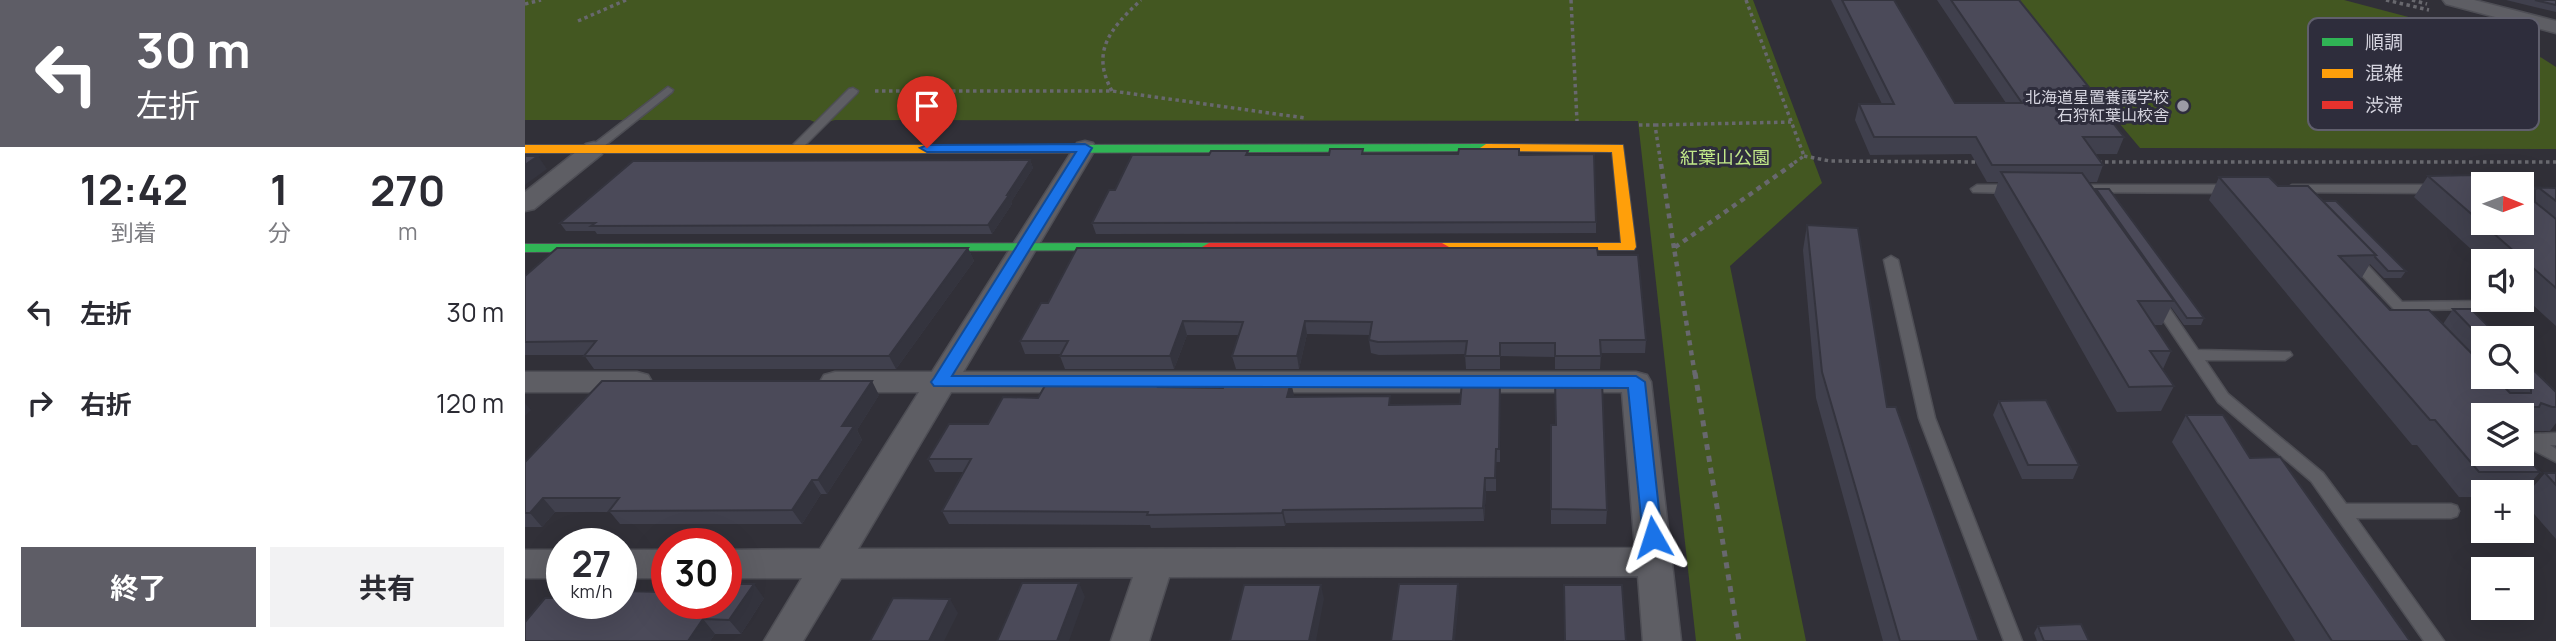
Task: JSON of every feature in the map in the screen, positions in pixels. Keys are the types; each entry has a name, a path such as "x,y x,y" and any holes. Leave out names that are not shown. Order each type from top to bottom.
{"street":[{"path":"2452,0 2521,18"},
{"path":"2539,23 2556,27"},
{"path":"783,641 1085,148"},
{"path":"525,149 1618,148 1629,247 526,248"},
{"path":"525,204 594,149"},
{"path":"525,382 663,382"},
{"path":"801,382 1636,382 1663,641"},
{"path":"742,564 1655,562"},
{"path":"1130,641 1156,563"},
{"path":"525,564 546,564"}],"lane":[{"path":"594,149 668,90"},
{"path":"795,149 859,91"},
{"path":"1976,189 2028,189"},
{"path":"2077,192 2246,189"},
{"path":"2307,208 2281,189 2455,189"},
{"path":"2343,247 2427,335"},
{"path":"1891,260 1927,418 2013,641"},
{"path":"2148,289 2223,398 2317,477 2435,641"},
{"path":"2399,306 2471,305"},
{"path":"2194,355 2285,355"},
{"path":"2534,438 2556,439"},
{"path":"2534,444 2556,456"},
{"path":"2342,511 2451,511"}],"path":[{"path":"525,4 541,0"},
{"path":"578,21 626,0"},
{"path":"1112,91 1102,71 1104,51 1114,27 1141,0"},
{"path":"1571,0 1577,125"},
{"path":"1746,0 1804,156"},
{"path":"859,91 1112,91 1310,119"},
{"path":"1655,125 1791,122"},
{"path":"1739,641 1674,248 1804,156 1830,162 1984,162"},
{"path":"2095,162 2556,162"}],"green space":[{"name":"紅葉山公園","path":"525,0 1753,0 1822,183 1730,266 1806,641 1696,641 1638,121 835,120 819,124 810,120 525,120"},
{"path":"2016,0 2344,0 2412,18 2308,18 2308,130 2539,130 2539,56 2556,67 2556,149 2140,148"}],"building":[{"path":"1842,0 1894,0 1955,103 2022,103 1951,0 2019,0 2088,86 2084,86 2124,137 2083,137 2103,165 1992,165 1976,137 1874,137 1859,104 1894,104"},
{"path":"2535,0 2556,0 2556,5"},
{"path":"1330,149 1363,149 1362,154 1458,154 1459,149 1519,149 1519,155 1594,154 1596,222 1092,223 1109,190 1115,190 1132,155 1209,155 1211,151 1248,151 1246,155 1329,155"},
{"path":"525,156 538,156 525,165"},
{"path":"1030,160 988,225 591,226 595,223 560,223 633,161"},
{"path":"2001,172 2082,173 2174,301 2138,301 2171,351 2150,351 2174,386 2129,387"},
{"path":"2471,175 2471,214 2428,176"},
{"path":"2219,177 2269,177 2278,186 2308,186 2376,255 2339,256 2390,310 2429,310 2471,353 2471,389 2506,389 2510,393 2531,393 2531,389 2534,389 2534,371 2556,392 2556,407 2541,403 2539,407 2534,407 2534,403 2471,403 2471,463 2435,420 2430,420"},
{"path":"2534,187 2556,188 2556,201 2539,188 2535,189 2535,202 2556,219 2556,288 2534,269 2534,249 2511,249 2495,235 2534,235"},
{"path":"2096,189 2109,189 2204,318 2187,318"},
{"path":"2323,201 2336,201 2406,271 2388,271"},
{"path":"1807,225 1858,228 1887,407 1896,407 1979,641 1900,641 1822,372"},
{"path":"557,248 968,248 889,356 584,356 596,341 525,342 525,276"},
{"path":"1077,248 1597,248 1598,255 1638,255 1646,340 1600,340 1601,356 1555,356 1555,343 1500,343 1500,356 1465,356 1467,341 1378,342 1369,340 1372,322 1305,321 1297,356 1232,356 1243,322 1183,321 1170,356 1060,356 1068,341 1020,341 1041,303 1048,303"},
{"path":"2453,309 2471,309 2471,312 2488,326 2471,328"},
{"path":"602,381 872,381 842,426 854,426 818,480 812,480 792,510 609,511 619,498 543,498 530,513 525,513 525,462"},
{"path":"1555,381 1602,381 1607,510 1551,509 1551,425 1556,425"},
{"path":"1047,382 1160,382 1158,387 1223,388 1225,382 1291,382 1287,397 1390,396 1389,405 1460,404 1462,382 1500,382 1499,449 1496,449 1495,478 1485,478 1483,508 1283,510 1282,513 1147,515 1148,512 942,511 971,459 928,459 949,424 988,424 1003,397 1038,398"},
{"path":"2046,400 2079,465 2028,465 1999,401"},
{"path":"2186,415 2223,415 2250,458 2280,457 2410,641 2332,641"},
{"path":"2534,465 2540,472 2479,472 2474,466"},
{"path":"2545,473 2556,473 2556,485"},
{"path":"1022,583 1079,583 1057,641 997,641"},
{"path":"742,584 754,584 742,601"},
{"path":"1399,584 1458,584 1453,641 1391,641"},
{"path":"1244,585 1321,585 1309,641 1230,641"},
{"path":"1564,585 1622,585 1626,641 1565,641"},
{"path":"637,591 651,592 651,619 703,619 688,641 525,641 525,622 545,598 546,619 637,619"},
{"path":"893,598 950,599 929,641 870,641"},
{"path":"2081,624 2089,641 2044,641 2038,626"}],"traffic: fast":[{"path":"991,149 1486,148"},
{"path":"525,248 1209,247"}],"traffic: slow":[{"path":"1442,247 1629,247 1618,148 1486,148"},
{"path":"525,149 991,149"}],"traffic: jam":[{"path":"1209,247 1442,247"}],"place":[{"name":"北海道星置養護学校 石狩紅葉山校舎","path":"2183,106"}],"route":[{"path":"927,148 1085,148 940,382 1636,382 1653,537"}]}
